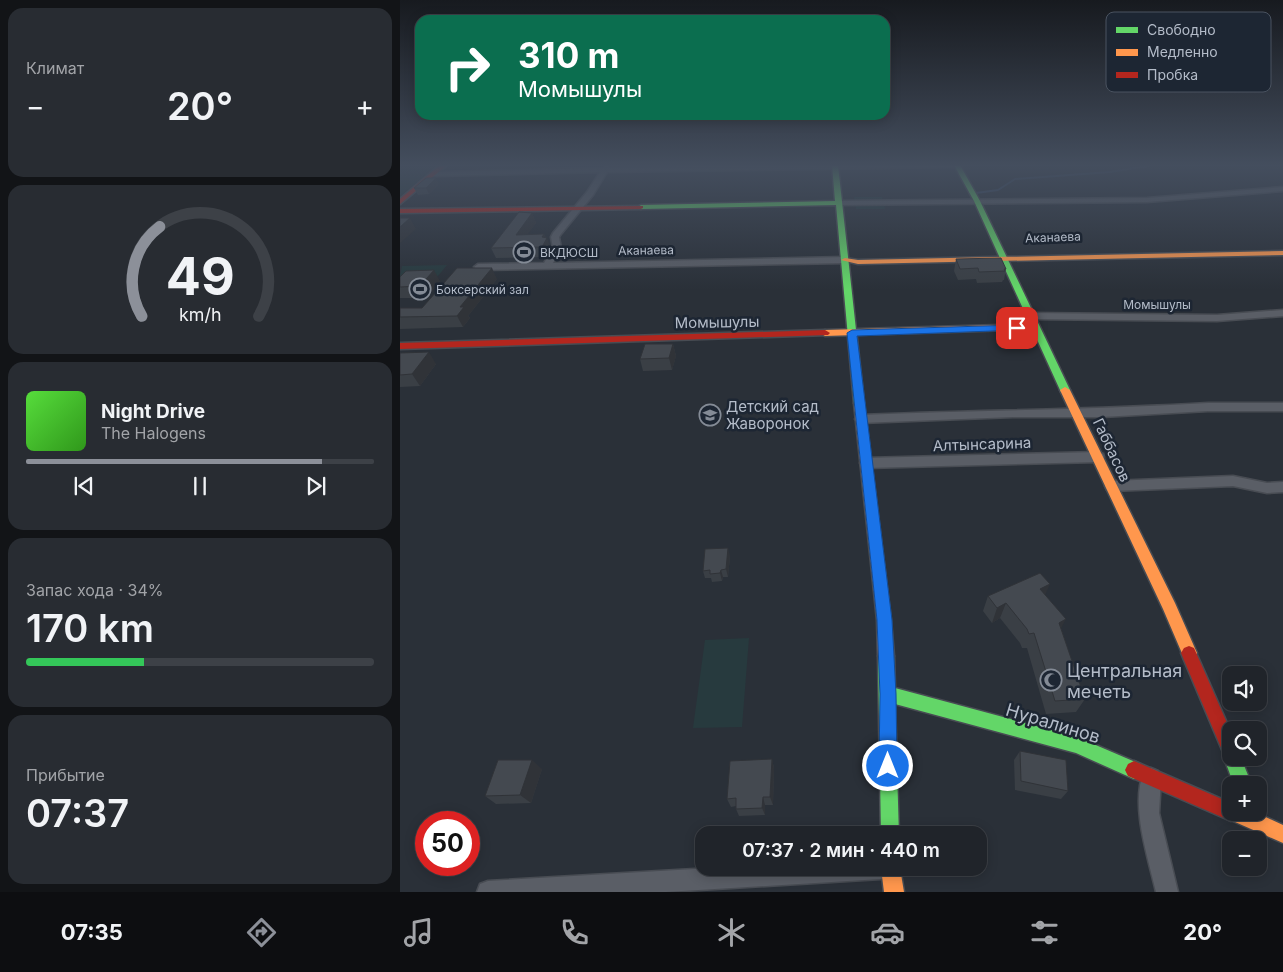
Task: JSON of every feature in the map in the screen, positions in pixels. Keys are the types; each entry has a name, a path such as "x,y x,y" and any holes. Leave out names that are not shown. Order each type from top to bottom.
{"street":[{"path":"400,211 647,207"},
{"path":"838,207 884,620 888,694 890,826"},
{"name":"Габбасов","path":"980,207 1174,617 1222,730"},
{"path":"547,266 557,248 555,237 574,208"},
{"name":"Аканаева","path":"478,267 845,260 859,257 1283,253"},
{"name":"Момышулы","path":"400,346 852,333 1033,322 1217,318 1283,313"},
{"name":"Алтынсарина","path":"861,419 1013,413 1078,413 1208,407 1283,407"},
{"name":"Алтынсарина","path":"866,463 1098,457"},
{"path":"1112,486 1233,481 1267,488 1283,487"},
{"name":"Нуралинов","path":"888,694 1077,745 1222,808"},
{"path":"1151,778 1149,813 1167,892"},
{"name":"Нуралинов","path":"1260,821 1283,834"},
{"path":"488,892 750,876"},
{"path":"892,876 894,892"}],"green space":[{"path":"856,207 884,207 885,209 856,209"},
{"path":"447,265 438,276 400,277 402,266"},
{"path":"749,638 742,727 693,728 705,640"}],"building":[{"path":"519,212 532,213 516,235 544,234 542,237 547,238 542,247 491,248"},
{"path":"400,218 410,218 400,227"},
{"path":"1001,258 1006,269 1004,269 1005,271 979,272 978,268 960,269 956,259"},
{"path":"457,268 492,268 460,307 464,307 457,316 400,317 400,308 422,308"},
{"path":"434,270 420,286 400,287 400,277 406,271"},
{"path":"645,344 673,344 669,358 640,359"},
{"path":"429,352 412,374 400,375 400,353"},
{"path":"728,548 726,569 721,570 720,573 710,574 710,570 703,571 705,549"},
{"path":"1040,573 1050,584 1040,589 1066,619 1059,623 1085,699 1055,701 1034,633 1029,634 1006,603 997,608 988,596"},
{"path":"1020,751 1066,760 1068,791 1021,781"},
{"path":"772,759 770,797 763,797 762,808 736,809 736,798 727,799 730,761"},
{"path":"498,760 532,760 520,795 485,796"}],"traffic: fast":[{"path":"641,207 659,207"},
{"path":"839,207 859,403"},
{"path":"980,207 1065,390"},
{"path":"886,656 890,826"},
{"path":"888,694 1077,745 1134,770"},
{"path":"1236,766 1240,776"}],"traffic: slow":[{"path":"845,260 858,262 1283,253"},
{"path":"825,333 1035,327"},
{"path":"1065,390 1170,608 1189,653"},
{"path":"859,403 884,620 886,656"},
{"path":"1253,821 1283,834"},
{"path":"892,876 894,892"}],"traffic: jam":[{"path":"400,211 641,207"},
{"path":"400,346 825,333"},
{"path":"1189,653 1222,730"},
{"path":"1134,770 1222,808"}],"place":[{"name":"ВКДЮСШ","path":"524,252"},
{"name":"Боксерский зал","path":"420,289"},
{"name":"Детский сад Жаворонок","path":"710,415"},
{"name":"Центральная мечеть","path":"1051,680"}],"route":[{"path":"888,766 888,694 884,620 852,333 1017,328"}]}
